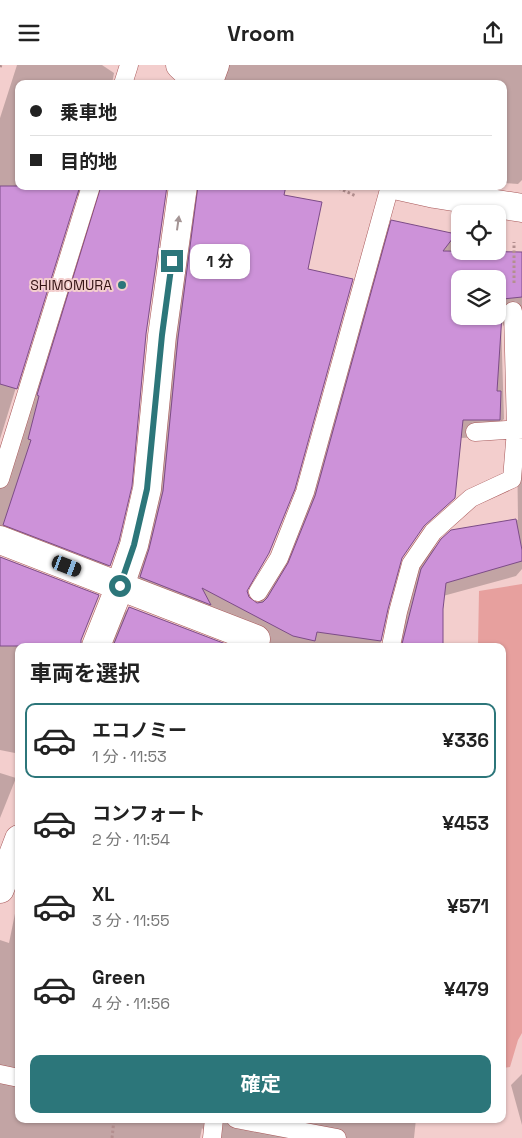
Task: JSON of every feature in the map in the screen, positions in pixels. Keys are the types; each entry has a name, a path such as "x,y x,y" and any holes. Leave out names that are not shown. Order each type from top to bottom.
{"street":[{"path":"180,65 196,80"},
{"path":"209,80 215,65"},
{"path":"97,643 134,545 147,489 162,335 182,190"},
{"path":"417,190 518,207"},
{"path":"0,540 120,586 256,643"},
{"path":"0,889 15,850"}],"lane":[{"path":"124,80 129,65"},
{"path":"0,479 90,190"},
{"path":"258,592 279,558 305,492 389,190"},
{"path":"392,643 411,564 433,532 471,498 512,479 519,430 514,311"},
{"path":"475,432 519,430"},
{"path":"0,1074 15,1076"},
{"path":"212,1138 214,1123"},
{"path":"292,1124 336,1138"}],"path":[{"path":"514,311 518,207"},
{"path":"112,1138 114,1123"}],"shaded area":[{"path":"522,584 522,1033 510,1067 506,1068 506,643 478,643 479,591"}],"building":[{"path":"0,186 15,186 15,190 79,190 17,389 0,384"},
{"path":"100,190 166,190 146,334 132,486 119,541 110,566 3,525 31,440 28,439 39,396 37,395"},
{"path":"197,190 285,190 284,195 322,202 308,269 353,279 295,489 269,553 247,591 249,597 257,603 263,602 267,598 288,563 315,496 391,220 451,233 451,241 443,251 451,251 451,260 506,260 506,252 522,252 522,297 506,299 506,270 451,270 451,325 501,325 497,391 501,391 500,420 463,420 455,498 424,526 402,558 381,641 317,632 315,641 293,636 202,588 211,605 140,577 163,491 178,338"},
{"path":"516,519 522,550 522,561 446,583 443,609 443,643 402,643 421,569 441,539 451,530"},
{"path":"0,557 99,595 81,643 15,643 15,646 0,646"},
{"path":"129,607 223,643 114,643"}],"place":[{"name":"SHIMOMURA","path":"122,285"}],"route":[{"path":"120,586 134,545 147,489 162,335 172,261"}]}
